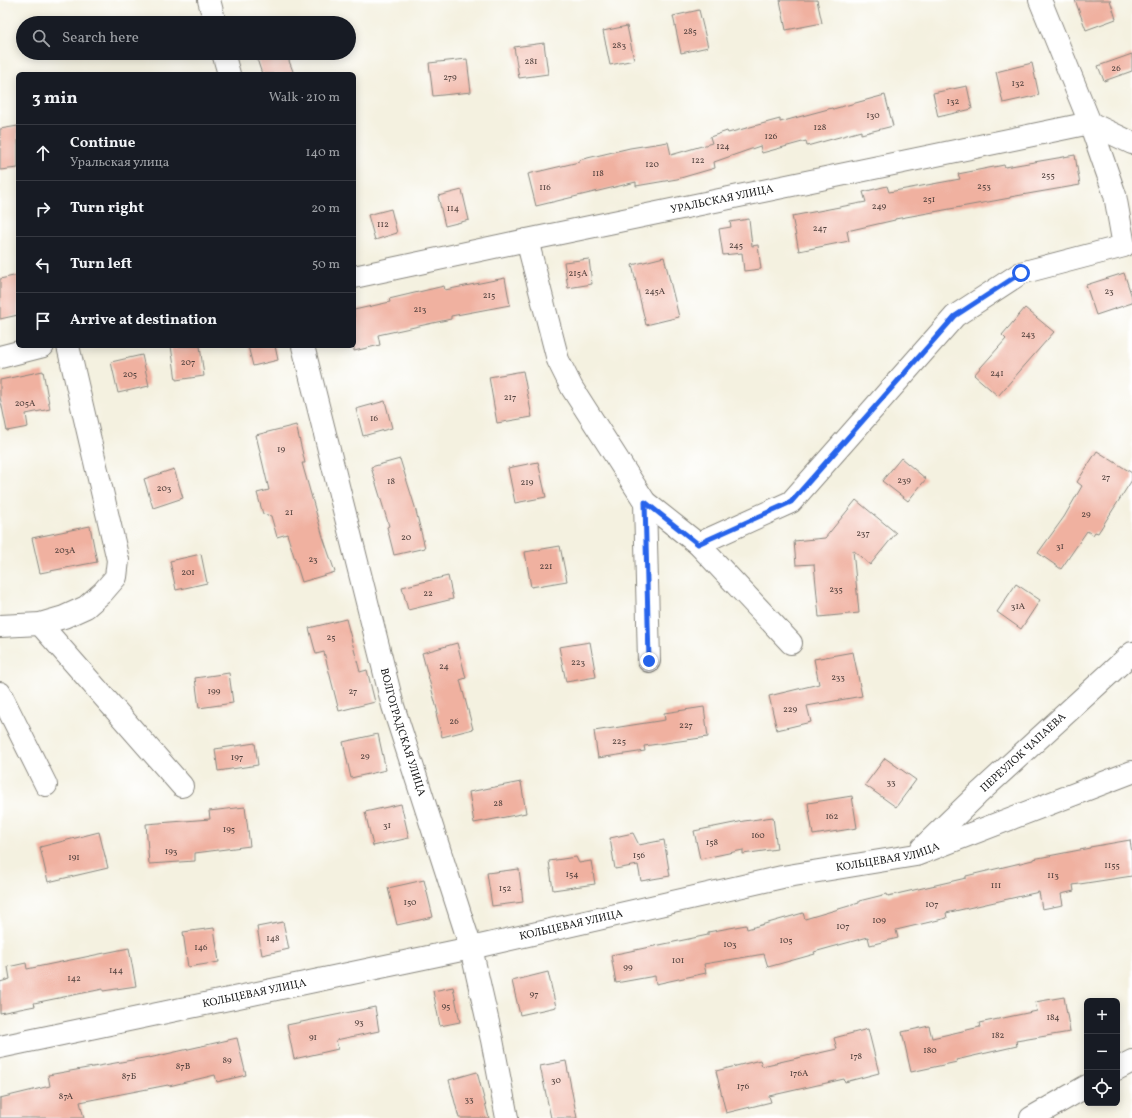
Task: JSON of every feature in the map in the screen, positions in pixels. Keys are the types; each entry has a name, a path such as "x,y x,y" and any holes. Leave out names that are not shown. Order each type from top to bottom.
{"street":[{"path":"209,0 213,16"},
{"path":"698,544 791,502 955,316 1021,273 1124,246 1115,195 1090,123 1040,0"},
{"path":"225,60 228,72"},
{"path":"1090,123 1132,143"},
{"name":"УРАЛЬСКАЯ УЛИЦА","path":"356,277 1090,123"},
{"path":"527,240 558,360 572,388 645,502 698,544 790,643"},
{"path":"0,356 34,348"},
{"path":"0,626 40,624 64,617 86,606 103,592 116,576 118,560 68,348"},
{"name":"ВОЛГОГРАДСКАЯ УЛИЦА","path":"303,348 393,706 471,948 492,1040 507,1118"},
{"path":"645,502 649,661"},
{"path":"40,624 182,786"},
{"name":"ПЕРЕУЛОК ЧАПАЕВА","path":"916,855 977,795 1132,653"},
{"path":"0,693 46,785"},
{"name":"КОЛЬЦЕВАЯ УЛИЦА","path":"0,1047 471,948 782,877 916,855 1132,772"},
{"path":"1120,1067 1132,1061"},
{"path":"1031,1118 1084,1088"}],"building":[{"path":"780,0 817,0 822,23 786,30"},
{"path":"1075,0 1110,0 1116,19 1086,30"},
{"path":"699,10 708,47 681,53 673,16"},
{"path":"627,26 634,60 610,65 603,31"},
{"path":"544,43 548,74 519,78 514,47"},
{"path":"1132,54 1132,71 1104,81 1098,66"},
{"path":"467,59 471,92 433,96 429,63"},
{"path":"257,60 289,60 293,72 261,72"},
{"path":"1032,63 1039,95 1003,103 996,72"},
{"path":"967,86 972,109 938,117 933,93"},
{"path":"885,95 893,126 861,134 861,131 807,146 806,141 762,153 760,146 714,162 715,168 677,179 636,186 636,182 536,206 528,174 630,148 668,142 671,155 712,143 710,137 727,131 728,133 780,119 780,122"},
{"path":"16,126 16,168 0,170 0,129"},
{"path":"1075,155 1080,185 895,219 847,231 849,241 799,251 792,216 866,202 863,192 887,186 889,192 960,179 958,174 1004,165 1005,167"},
{"path":"462,190 469,220 445,226 438,196"},
{"path":"391,209 397,233 375,240 368,215"},
{"path":"749,219 752,246 758,245 761,269 744,271 742,253 723,255 719,229 731,227 730,222"},
{"path":"664,257 679,317 646,325 632,265"},
{"path":"589,259 592,284 568,288 564,262"},
{"path":"1124,273 1132,297 1132,303 1096,315 1086,285"},
{"path":"16,275 16,315 0,319 0,279"},
{"path":"505,278 510,305 451,316 451,319 378,335 380,345 354,351 354,348 356,348 356,310 390,302 389,299 444,286 445,290"},
{"path":"1025,308 1054,332 998,396 974,375 1006,339 1002,335"},
{"path":"171,348 200,348 204,376 176,380"},
{"path":"248,348 275,348 278,360 253,366"},
{"path":"142,355 149,386 118,393 111,362"},
{"path":"43,371 50,409 26,414 28,427 7,431 0,397 0,380"},
{"path":"523,371 532,417 497,423 489,377"},
{"path":"385,401 392,428 363,436 356,409"},
{"path":"296,425 305,463 302,463 323,537 335,572 302,582 287,534 277,537 271,516 263,514 257,493 269,490 256,435"},
{"path":"1097,451 1132,473 1132,480 1098,533 1095,532 1093,535 1087,531 1061,569 1038,553 1064,517 1082,486 1077,482"},
{"path":"901,458 926,479 908,501 882,481"},
{"path":"400,459 415,507 425,548 394,555 387,527 389,526 371,467"},
{"path":"538,462 546,497 515,503 508,468"},
{"path":"174,469 183,498 153,508 144,479"},
{"path":"856,500 896,533 870,565 853,550 859,613 819,617 814,564 796,565 794,541 825,538"},
{"path":"90,526 97,562 40,573 32,538"},
{"path":"560,546 567,581 531,587 525,552"},
{"path":"201,554 207,583 176,590 170,561"},
{"path":"448,576 453,599 408,610 402,587"},
{"path":"1016,584 1040,600 1021,629 997,612"},
{"path":"346,619 360,672 367,670 375,702 339,711 324,652 316,654 309,628"},
{"path":"590,642 596,677 566,682 559,647"},
{"path":"457,643 466,678 460,680 473,729 442,737 436,713 438,713 422,653"},
{"path":"853,652 862,696 807,706 811,722 777,730 769,696 819,684 814,659"},
{"path":"229,673 233,703 199,708 195,678"},
{"path":"704,707 708,737 644,746 645,751 598,758 594,731 665,720 664,713"},
{"path":"378,734 386,770 351,778 343,742"},
{"path":"255,743 258,765 218,771 215,749"},
{"path":"885,758 916,780 896,807 865,785"},
{"path":"521,782 526,813 474,823 469,792"},
{"path":"852,796 857,828 813,835 808,803"},
{"path":"401,804 409,838 373,846 365,812"},
{"path":"245,807 250,846 195,853 195,861 149,864 146,824 210,819 209,811"},
{"path":"773,817 777,849 743,854 743,850 700,859 694,831"},
{"path":"99,832 108,868 48,882 40,847"},
{"path":"633,833 639,845 664,840 670,876 641,881 638,865 615,869 610,838"},
{"path":"1130,840 1132,853 1132,876 1073,885 1074,891 1061,894 1063,905 1042,909 1039,892 946,913 947,918 896,930 898,938 870,945 868,937 768,967 764,954 704,964 706,973 656,984 655,976 616,983 611,955 708,935 708,932 746,925 747,929 803,913 805,919 859,903 859,901 887,894 888,896 966,878 966,876 1033,859"},
{"path":"576,857 579,863 591,861 595,884 553,890 549,861"},
{"path":"519,869 523,902 492,906 487,873"},
{"path":"424,880 433,917 397,925 388,888"},
{"path":"283,922 289,949 262,955 257,927"},
{"path":"214,928 219,962 188,967 183,932"},
{"path":"129,948 136,986 103,991 103,989 34,1003 35,1006 0,1013 0,982 10,979 8,967 26,963 27,969"},
{"path":"548,972 556,1007 520,1015 512,981"},
{"path":"453,987 460,1022 440,1026 433,991"},
{"path":"1064,997 1070,1032 1016,1041 1017,1046 956,1060 957,1062 911,1072 902,1032 929,1026 932,1038 980,1027 979,1023 1037,1011 1035,1002"},
{"path":"375,1007 379,1031 336,1040 338,1049 294,1059 287,1025"},
{"path":"868,1029 879,1073 845,1082 844,1079 769,1096 771,1102 726,1113 716,1071 760,1060 762,1066 837,1049 834,1038"},
{"path":"237,1038 246,1075 217,1082 215,1075 169,1086 80,1102 84,1118 0,1118 0,1098 50,1086 48,1075 149,1058"},
{"path":"566,1061 577,1118 551,1118 540,1066"},
{"path":"477,1072 489,1118 459,1118 449,1080"}],"route":[{"path":"649,661 645,502 698,544 791,502 955,316 1021,273"}]}
